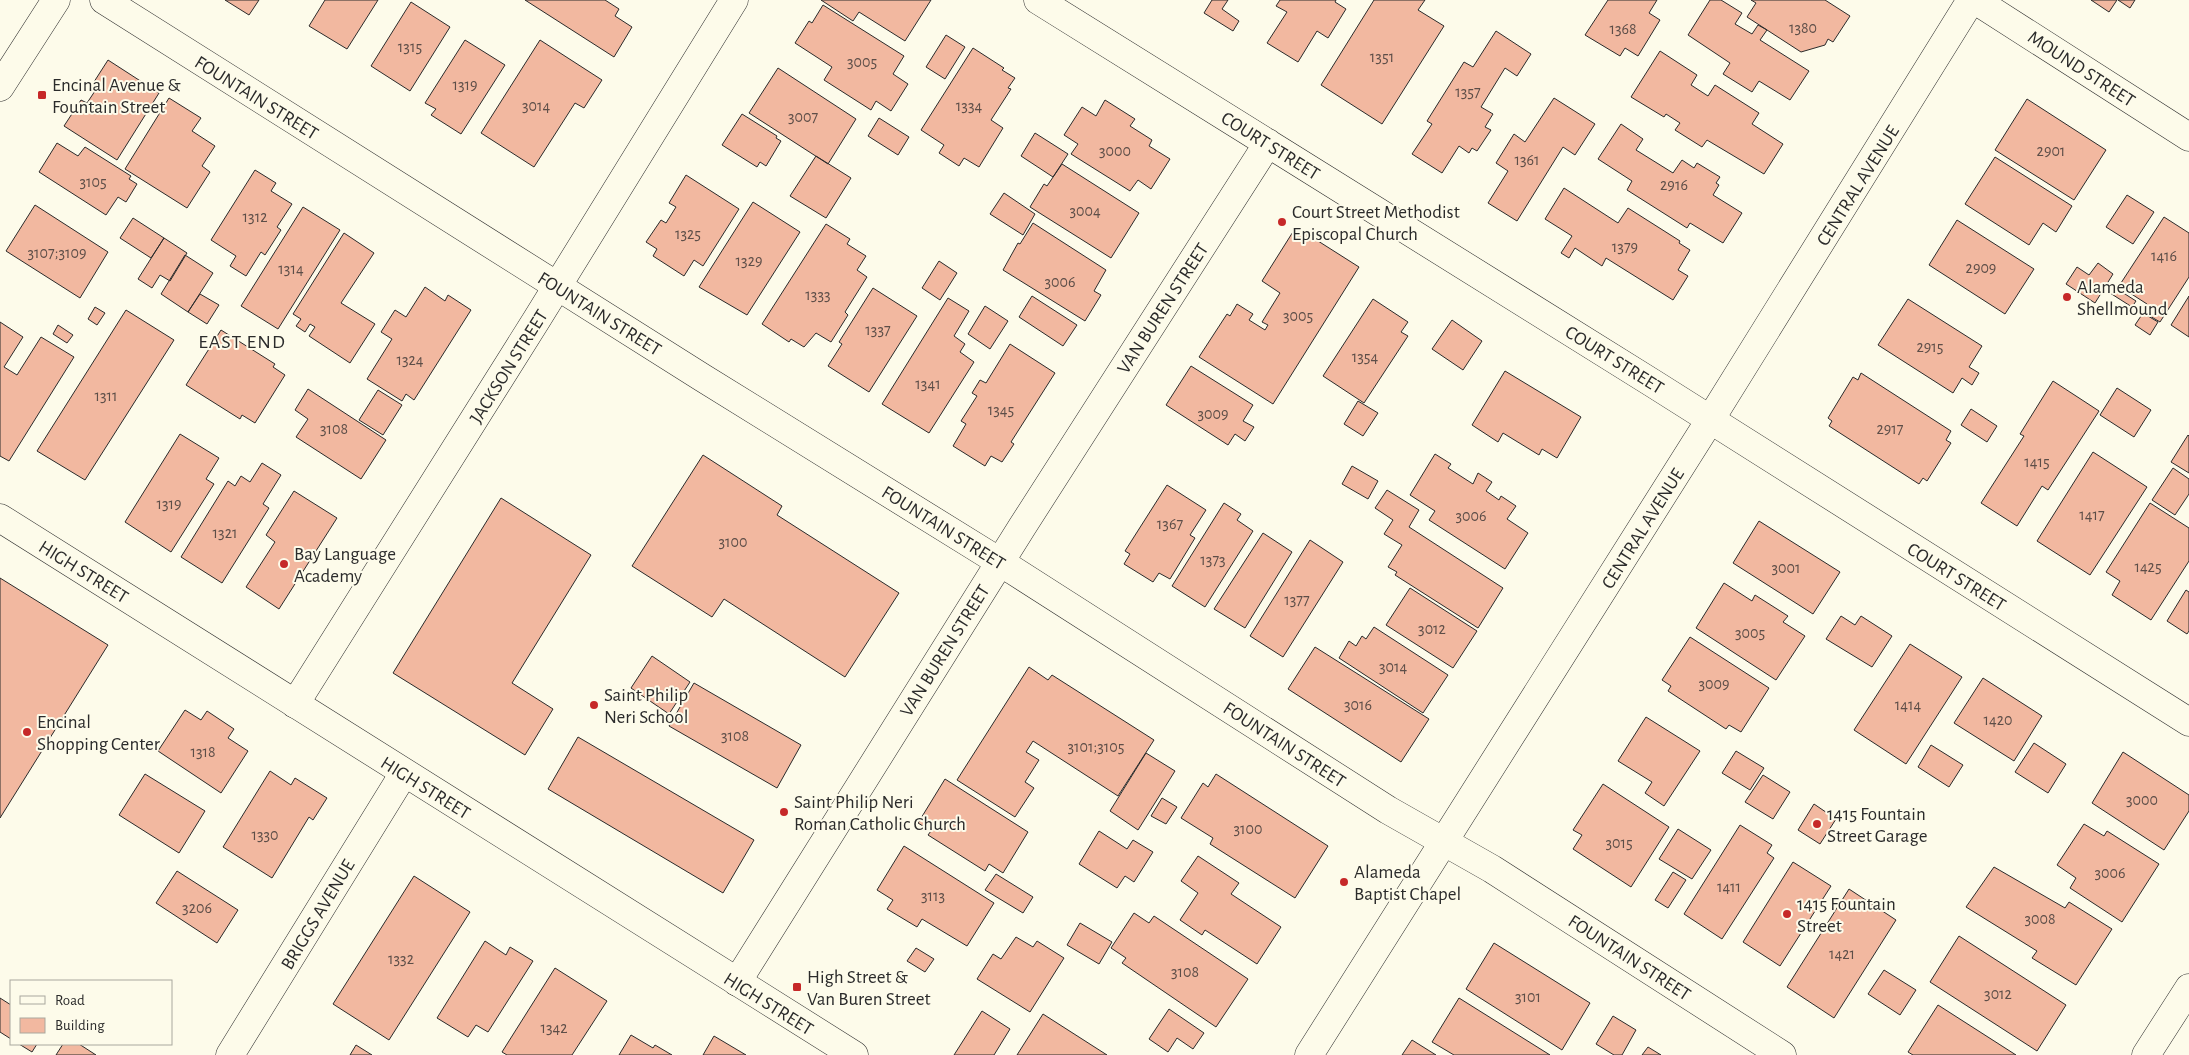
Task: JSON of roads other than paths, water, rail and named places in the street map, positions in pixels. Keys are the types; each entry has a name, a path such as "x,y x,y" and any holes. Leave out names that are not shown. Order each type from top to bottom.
{"street":[{"path":"0,87 56,0"},
{"name":"FOUNTAIN STREET","path":"104,0 1000,562 1388,810 1492,869 1782,1055"},
{"name":"JACKSON STREET","path":"295,704 558,286 734,0"},
{"name":"COURT STREET","path":"1038,0 2189,722"},
{"name":"MOUND STREET","path":"1973,0 2189,137"},
{"name":"CENTRAL AVENUE","path":"1309,1055 1973,0"},
{"name":"VAN BUREN STREET","path":"736,982 1000,562 1268,143"},
{"name":"HIGH STREET","path":"0,518 848,1054"},
{"name":"BRIGGS AVENUE","path":"230,1055 404,773"},
{"path":"2146,1055 2189,988"}],"place":[{"name":"Encinal Avenue & Fountain Street","path":"42,95"},
{"name":"Court Street Methodist Episcopal Church","path":"1282,222"},
{"name":"Alameda Shellmound","path":"2067,297"},
{"name":"Bay Language Academy","path":"284,564"},
{"name":"Saint Philip Neri School","path":"594,705"},
{"name":"Encinal Shopping Center","path":"27,732"},
{"name":"Saint Philip Neri Roman Catholic Church","path":"784,812"},
{"name":"1415 Fountain Street Garage","path":"1817,824"},
{"name":"Alameda Baptist Chapel","path":"1344,882"},
{"name":"1415 Fountain Street","path":"1787,914"},
{"name":"High Street & Van Buren Street","path":"797,987"}],"district":[{"name":"EAST END","path":"242,341"}]}
